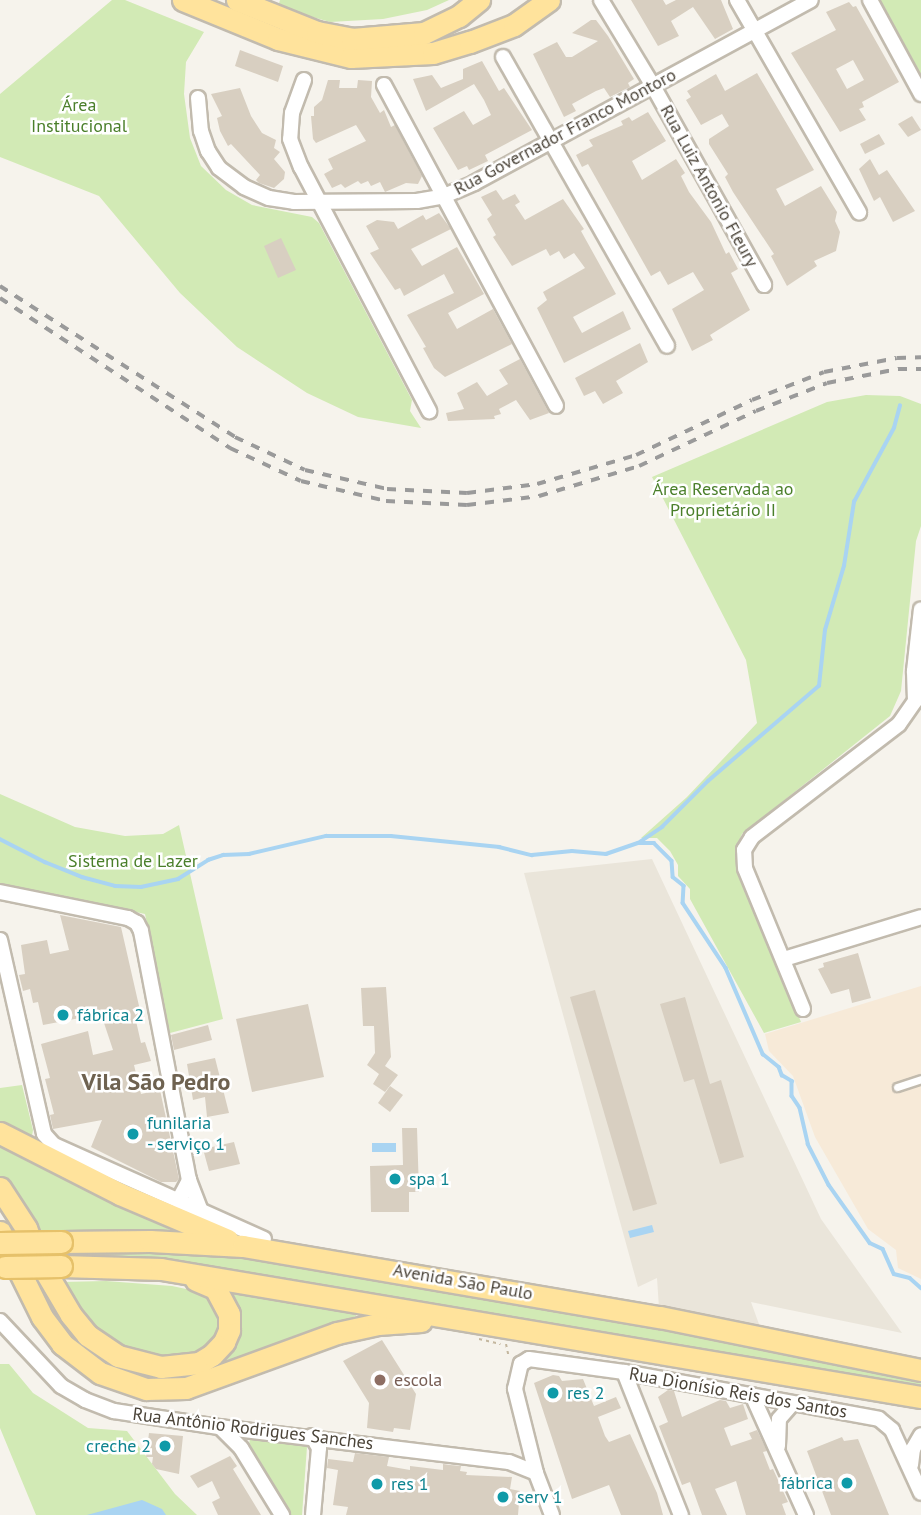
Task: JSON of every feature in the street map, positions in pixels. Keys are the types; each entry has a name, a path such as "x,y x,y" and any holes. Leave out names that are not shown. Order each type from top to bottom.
{"main road":[{"path":"183,0 278,39 351,57 433,53 470,43 514,25 549,0"},
{"path":"237,0 317,32 352,39 424,33 459,16 479,0"},
{"path":"0,1133 120,1194 254,1244"},
{"path":"0,1188 30,1236 49,1278 87,1335 118,1356 139,1363 160,1367 199,1363 224,1342 231,1320 228,1307 215,1288 160,1269"},
{"path":"0,1232 4,1259 62,1344 100,1373 146,1389 167,1390 204,1384 324,1337 366,1326 409,1321 480,1331"},
{"name":"Avenida São Paulo","path":"4,1259 61,1242 254,1244 290,1253 668,1319 921,1370"},
{"name":"Avenida São Paulo","path":"4,1259 61,1266 160,1269 480,1331 921,1397"}],"street":[{"name":"Rua Luiz Antonio Fleury","path":"601,0 653,86 764,285"},
{"path":"737,0 859,212"},
{"name":"Rua Governador Franco Montoro","path":"198,98 201,131 208,151 219,168 244,187 269,198 321,203 417,201 443,196 549,143 811,0"},
{"path":"870,0 921,94"},
{"path":"503,57 549,143 667,346"},
{"path":"304,80 292,113 290,139 301,167 429,411"},
{"path":"384,85 556,405"},
{"path":"803,1009 785,958 745,868 744,850 752,837 899,724 919,703 914,671 921,609"},
{"path":"0,892 128,918 136,923 141,931 189,1180 201,1211"},
{"path":"785,958 921,917"},
{"path":"0,940 44,1134 54,1145 201,1211 254,1244"},
{"path":"178,1201 189,1180"},
{"name":"Rua Antônio Rodrigues Sanches","path":"0,1321 48,1374 85,1400 114,1410 219,1427 312,1436 509,1462 536,1474"},
{"name":"Rua Dionísio Reis dos Santos","path":"536,1474 515,1389 521,1364 539,1359 880,1419 892,1430 921,1493"},
{"path":"624,1372 681,1515"},
{"path":"641,1415 640,1402 645,1385 662,1379"},
{"path":"881,1391 911,1402 921,1411"},
{"path":"752,1395 806,1515"},
{"path":"779,1454 779,1419 792,1404"},
{"path":"219,1427 234,1438 282,1515"},
{"path":"911,1467 911,1456 921,1435"},
{"path":"312,1436 318,1448 313,1515"},
{"path":"536,1474 552,1515"}],"lane":[{"path":"897,1087 921,1079"}],"path":[{"path":"480,1331 481,1342 507,1345"}],"shaded area":[{"path":"652,859 821,1219 902,1333 751,1302 760,1327 659,1308 657,1278 638,1287 524,873"},
{"path":"921,986 921,1279 898,1268 896,1250 868,1229 815,1137 793,1076 769,1051 765,1034"}],"green space":[{"name":"Área Institucional","path":"112,0 125,0 204,32 186,62 184,94 190,138 201,166 226,190 252,205 312,217 319,223 412,400 410,411 421,428 358,417 307,393 237,347 180,293 99,196 0,157 0,94"},
{"path":"280,0 449,0 427,10 383,19 330,22 278,7"},
{"path":"878,0 921,0 921,79"},
{"name":"Área Reservada ao Proprietário II","path":"866,395 900,396 921,404 921,526 916,541 901,691 890,716 742,834 735,850 739,873 801,1022 764,1033 690,899 690,889 678,876 678,865 670,851 657,838 641,838 687,797 757,723 746,660 652,477 827,402"},
{"name":"Sistema de Lazer","path":"0,794 75,827 125,836 163,834 179,825 223,1019 170,1033 145,914 0,883"},
{"path":"22,1085 33,1130 32,1136 24,1136 0,1125 0,1088"},
{"path":"0,1144 183,1236 107,1231 33,1233 0,1180"},
{"path":"86,1248 227,1254 490,1295 921,1377 921,1389 46,1259 44,1250"},
{"path":"106,1281 172,1286 205,1293 221,1311 222,1332 204,1355 140,1358 95,1335 62,1282"},
{"path":"30,1285 44,1285 110,1359 223,1355 224,1289 355,1311 356,1316 171,1383 119,1374 76,1348"},
{"path":"0,1364 9,1364 33,1393 88,1428 127,1431 175,1494 197,1515 36,1515 0,1428"},
{"path":"250,1438 305,1444 307,1447 302,1515 290,1515 249,1446"}],"water":[{"path":"372,1143 396,1143 396,1152 372,1152"},
{"path":"652,1225 654,1232 630,1238 628,1231"},
{"path":"142,1500 162,1509 166,1515 87,1515"}],"building":[{"path":"631,0 663,0 666,5 676,0 721,0 733,29 715,39 693,7 671,21 679,36 658,46"},
{"path":"849,2 853,7 856,6 899,82 862,102 864,107 859,109 866,120 840,132 791,53 836,30 826,12","holes":["853,60 864,80 847,89 836,69"]},
{"path":"591,20 596,20 608,36 634,79 628,83 630,87 610,97 604,88 572,104 576,111 564,117 533,54 557,42 566,57 572,57 598,41 572,33"},
{"path":"240,50 283,66 278,82 235,66"},
{"path":"482,61 499,91 504,88 532,130 485,155 488,161 469,170 467,166 458,170 433,128 464,111 473,125 491,115 484,100 474,84 426,111 413,79 432,75 441,88 463,79 463,69"},
{"path":"757,73 814,170 776,189 785,206 821,186 837,212 835,221 840,232 836,251 814,261 817,266 787,286 771,256 774,254 733,192 725,177 728,174 709,144 709,139 729,126 722,114 701,125 686,100 691,97 687,91 716,74 725,91"},
{"path":"328,80 340,80 339,88 357,88 358,80 372,81 371,97 380,113 384,110 391,127 395,125 422,176 418,184 406,183 385,192 380,182 371,186 368,181 361,184 358,181 345,188 341,184 332,188 324,174 333,169 328,159 366,141 356,125 316,143 313,139 311,116 314,116 314,107 322,100"},
{"path":"240,88 251,116 262,133 276,140 274,148 280,152 274,159 285,172 284,179 274,188 256,180 260,175 231,144 228,146 220,131 217,118 222,116 211,94"},
{"path":"648,112 666,141 632,161 642,180 676,159 685,173 681,176 689,192 711,222 726,254 729,252 738,269 731,273 750,310 710,335 713,340 692,351 672,309 704,290 693,272 668,285 660,271 651,276 588,164 582,167 576,155 593,146 589,140 623,125 621,121 629,117 632,121"},
{"path":"912,116 921,130 908,137 898,124"},
{"path":"879,134 885,144 865,154 860,144"},
{"path":"870,159 879,175 887,170 915,211 893,222 880,197 874,201 859,169"},
{"path":"496,190 503,200 515,194 520,202 515,205 525,220 563,199 584,229 581,231 616,294 573,317 582,333 623,311 631,329 564,363 537,308 547,300 543,292 585,268 574,253 564,259 559,251 550,256 546,249 512,266 493,237 496,235 487,219 492,215 481,197"},
{"path":"439,213 451,229 411,249 422,266 457,247 484,294 448,313 457,329 493,309 512,344 445,377 434,368 423,348 426,347 407,315 454,293 444,274 404,296 400,288 395,290 370,253 379,249 366,226 377,220 394,222 398,229 423,215 426,220"},
{"path":"281,238 296,270 278,278 264,246"},
{"path":"640,343 648,362 616,381 623,393 603,404 595,391 584,396 575,378"},
{"path":"520,359 549,413 530,420 516,400 499,409 501,414 494,416 495,419 448,421 446,413 464,409 457,393 477,382 487,396 508,384 499,370"},
{"path":"60,915 121,927 142,1019 136,1021 141,1043 145,1042 151,1061 134,1065 141,1094 160,1090 179,1179 176,1182 161,1182 91,1147 102,1120 53,1129 50,1115 54,1114 45,1079 50,1078 41,1044 88,1031 93,1055 113,1050 101,1014 43,1025 38,1002 33,1003 30,989 23,991 19,975 25,974 21,945 47,940 50,954 69,950"},
{"path":"858,953 871,998 852,1003 849,989 831,994 818,969 824,967 823,963"},
{"path":"386,987 391,1057 385,1066 398,1075 385,1092 373,1084 379,1074 367,1065 375,1053 374,1026 363,1026 361,988"},
{"path":"595,990 657,1204 633,1211 570,997"},
{"path":"685,997 710,1084 721,1080 744,1157 720,1164 694,1079 684,1082 660,1004"},
{"path":"308,1004 324,1077 252,1092 236,1019"},
{"path":"208,1025 212,1040 174,1050 171,1035"},
{"path":"215,1058 229,1113 207,1117 205,1097 193,1100 187,1064"},
{"path":"390,1086 403,1095 390,1112 378,1103"},
{"name":"spa 1","path":"402,1128 417,1128 419,1192 409,1192 409,1212 371,1212 370,1166 403,1165"},
{"path":"234,1142 240,1164 209,1171 203,1149"},
{"name":"escola","path":"382,1340 416,1394 410,1430 394,1428 393,1432 367,1428 369,1403 343,1361"},
{"path":"553,1375 559,1376 562,1381 583,1379 594,1406 616,1397 621,1408 598,1417 605,1436 609,1442 630,1434 657,1493 663,1515 621,1515 609,1485 572,1499 534,1383"},
{"path":"668,1390 674,1391 682,1417 720,1400 726,1401 730,1408 743,1404 748,1419 724,1428 731,1446 752,1439 749,1433 757,1430 767,1451 763,1452 770,1470 773,1469 788,1502 782,1504 786,1515 746,1515 736,1481 715,1489 727,1515 702,1515 690,1482 682,1485 659,1426 668,1422 658,1397"},
{"name":"creche 2","path":"149,1433 183,1436 179,1474 156,1469 152,1464 153,1457 146,1457"},
{"name":"fábrica","path":"842,1437 844,1441 858,1439 889,1515 831,1515 807,1451"},
{"path":"355,1453 389,1457 387,1466 410,1470 410,1466 443,1470 443,1464 461,1466 460,1471 467,1472 466,1475 512,1477 510,1489 520,1491 518,1515 346,1515 348,1507 333,1505 338,1470 327,1468 328,1459 353,1462"},
{"path":"230,1456 237,1466 233,1469 261,1515 218,1515 212,1502 220,1498 212,1481 198,1488 190,1476"}],"waterway":[{"path":"640,842 662,827 708,781 819,686 825,630 844,566 854,502 894,428 900,406"},
{"path":"0,839 82,877 115,886 141,887 178,879 208,860 223,855 249,854 326,836 391,836 499,847 532,855 572,851 606,854 638,843 654,843 672,861 673,877 684,886 683,903 726,968 763,1054 779,1067 782,1075 792,1081 792,1096 800,1108 808,1144 829,1185 870,1243 883,1249 894,1274 910,1278 921,1288"}],"railway":[{"path":"0,286 235,437 305,470 387,489 467,493 537,484 636,455 752,400 824,372 897,358 921,357"},
{"path":"0,298 230,448 301,481 386,501 467,505 539,496 639,466 756,411 827,383 898,369 921,369"}],"place":[{"name":"fábrica 2","path":"63,1015"},
{"name":"funilaria - serviço 1","path":"133,1134"},
{"name":"spa 1","path":"395,1179"},
{"name":"escola","path":"380,1380"},
{"name":"res 2","path":"553,1393"},
{"name":"creche 2","path":"165,1446"},
{"name":"fábrica","path":"847,1483"},
{"name":"res 1","path":"377,1484"},
{"name":"serv 1","path":"503,1497"}],"district":[{"name":"Vila São Pedro","path":"156,1082"}]}
